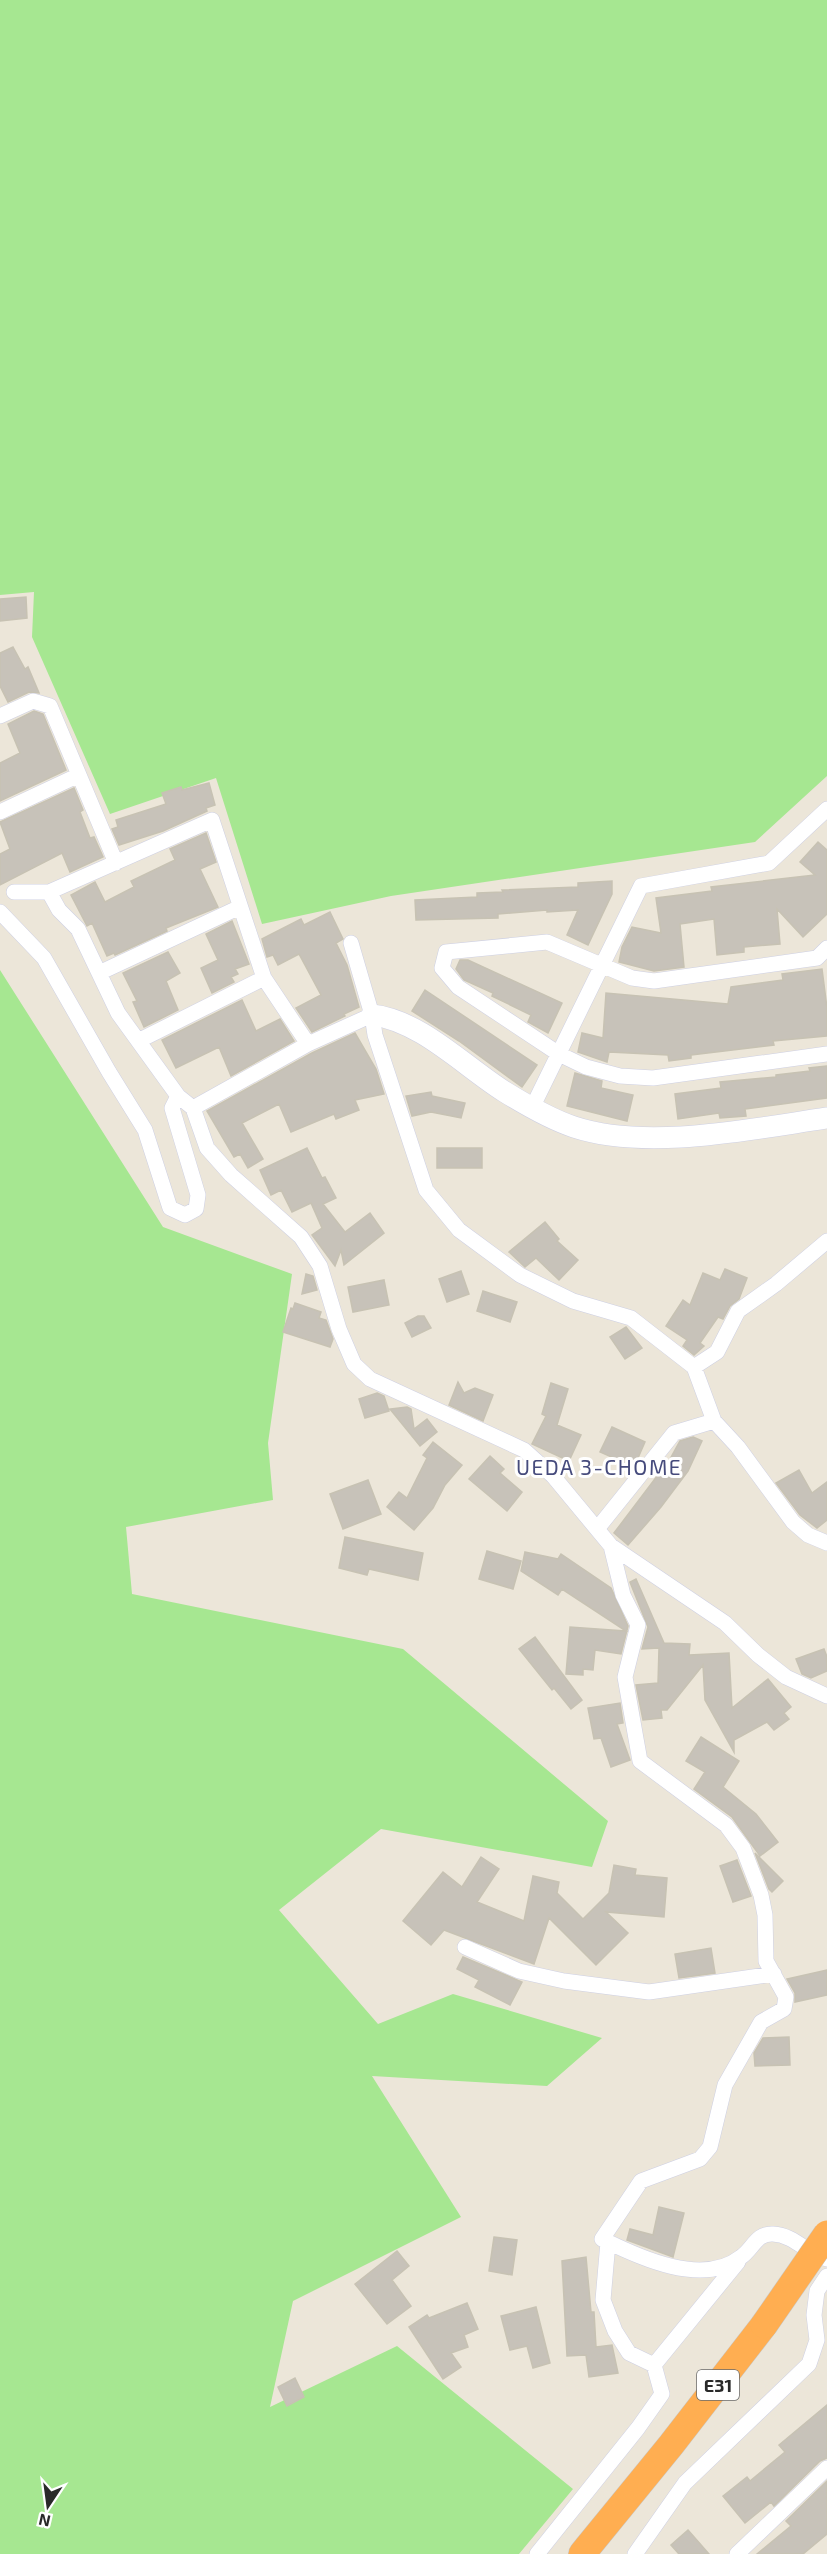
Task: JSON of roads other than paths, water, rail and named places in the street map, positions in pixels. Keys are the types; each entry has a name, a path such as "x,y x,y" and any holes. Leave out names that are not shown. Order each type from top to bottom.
{"highway":[{"name":"E31","path":"582,2554 671,2445 764,2325 827,2234"},
{"name":"E31","path":"595,2554 671,2445"}],"street":[{"path":"0,716 33,701 50,706 116,863"},
{"path":"0,812 79,775"},
{"path":"532,1108 641,886 769,863 827,809"},
{"path":"14,892 49,892 212,820 264,978 308,1044"},
{"path":"49,892 59,910 78,929 118,1013 178,1096 192,1108 207,1148 231,1175 301,1237 320,1266 339,1329 354,1364 370,1379 524,1450 553,1476 611,1546 725,1623 758,1655 786,1677 827,1696"},
{"path":"99,973 240,907"},
{"path":"0,912 44,958 145,1130 170,1208 185,1215 196,1209 198,1195 172,1108 178,1096"},
{"path":"827,948 817,958 654,981 632,978 547,942 446,952 442,968 458,987 559,1054 586,1067 620,1076 653,1078 827,1054"},
{"path":"351,943 372,1015 375,1035 426,1190 459,1230 520,1275 573,1301 631,1317 694,1367 714,1420 738,1447 793,1522 808,1535 827,1543"},
{"path":"138,1041 264,978"},
{"path":"192,1108 308,1044 372,1015 385,1016 409,1026 503,1091 532,1108 573,1127 599,1133 646,1138 688,1136 827,1118"},
{"path":"694,1367 717,1352 738,1311 776,1284 827,1240"},
{"path":"597,1529 674,1433 714,1420"},
{"path":"611,1546 623,1595 638,1626 625,1677 640,1761 726,1825 743,1848 761,1896 765,1915 766,1961 786,1997 783,2009 761,2022 725,2085 710,2147 700,2160 640,2181 602,2239 647,2261 677,2267 704,2269 727,2267 743,2256"},
{"path":"465,1947 519,1971 564,1981 650,1992 774,1974"},
{"path":"654,2365 759,2237 773,2234 794,2240 827,2259"},
{"path":"537,2554 638,2428 662,2394 654,2365 629,2353 615,2331 603,2300 608,2242"},
{"path":"641,2552 685,2483 809,2364 816,2340 814,2315 817,2291 827,2276"},
{"path":"737,2554 827,2468"}],"district":[{"name":"UEDA 3-CHOME","path":"599,1466"}]}
